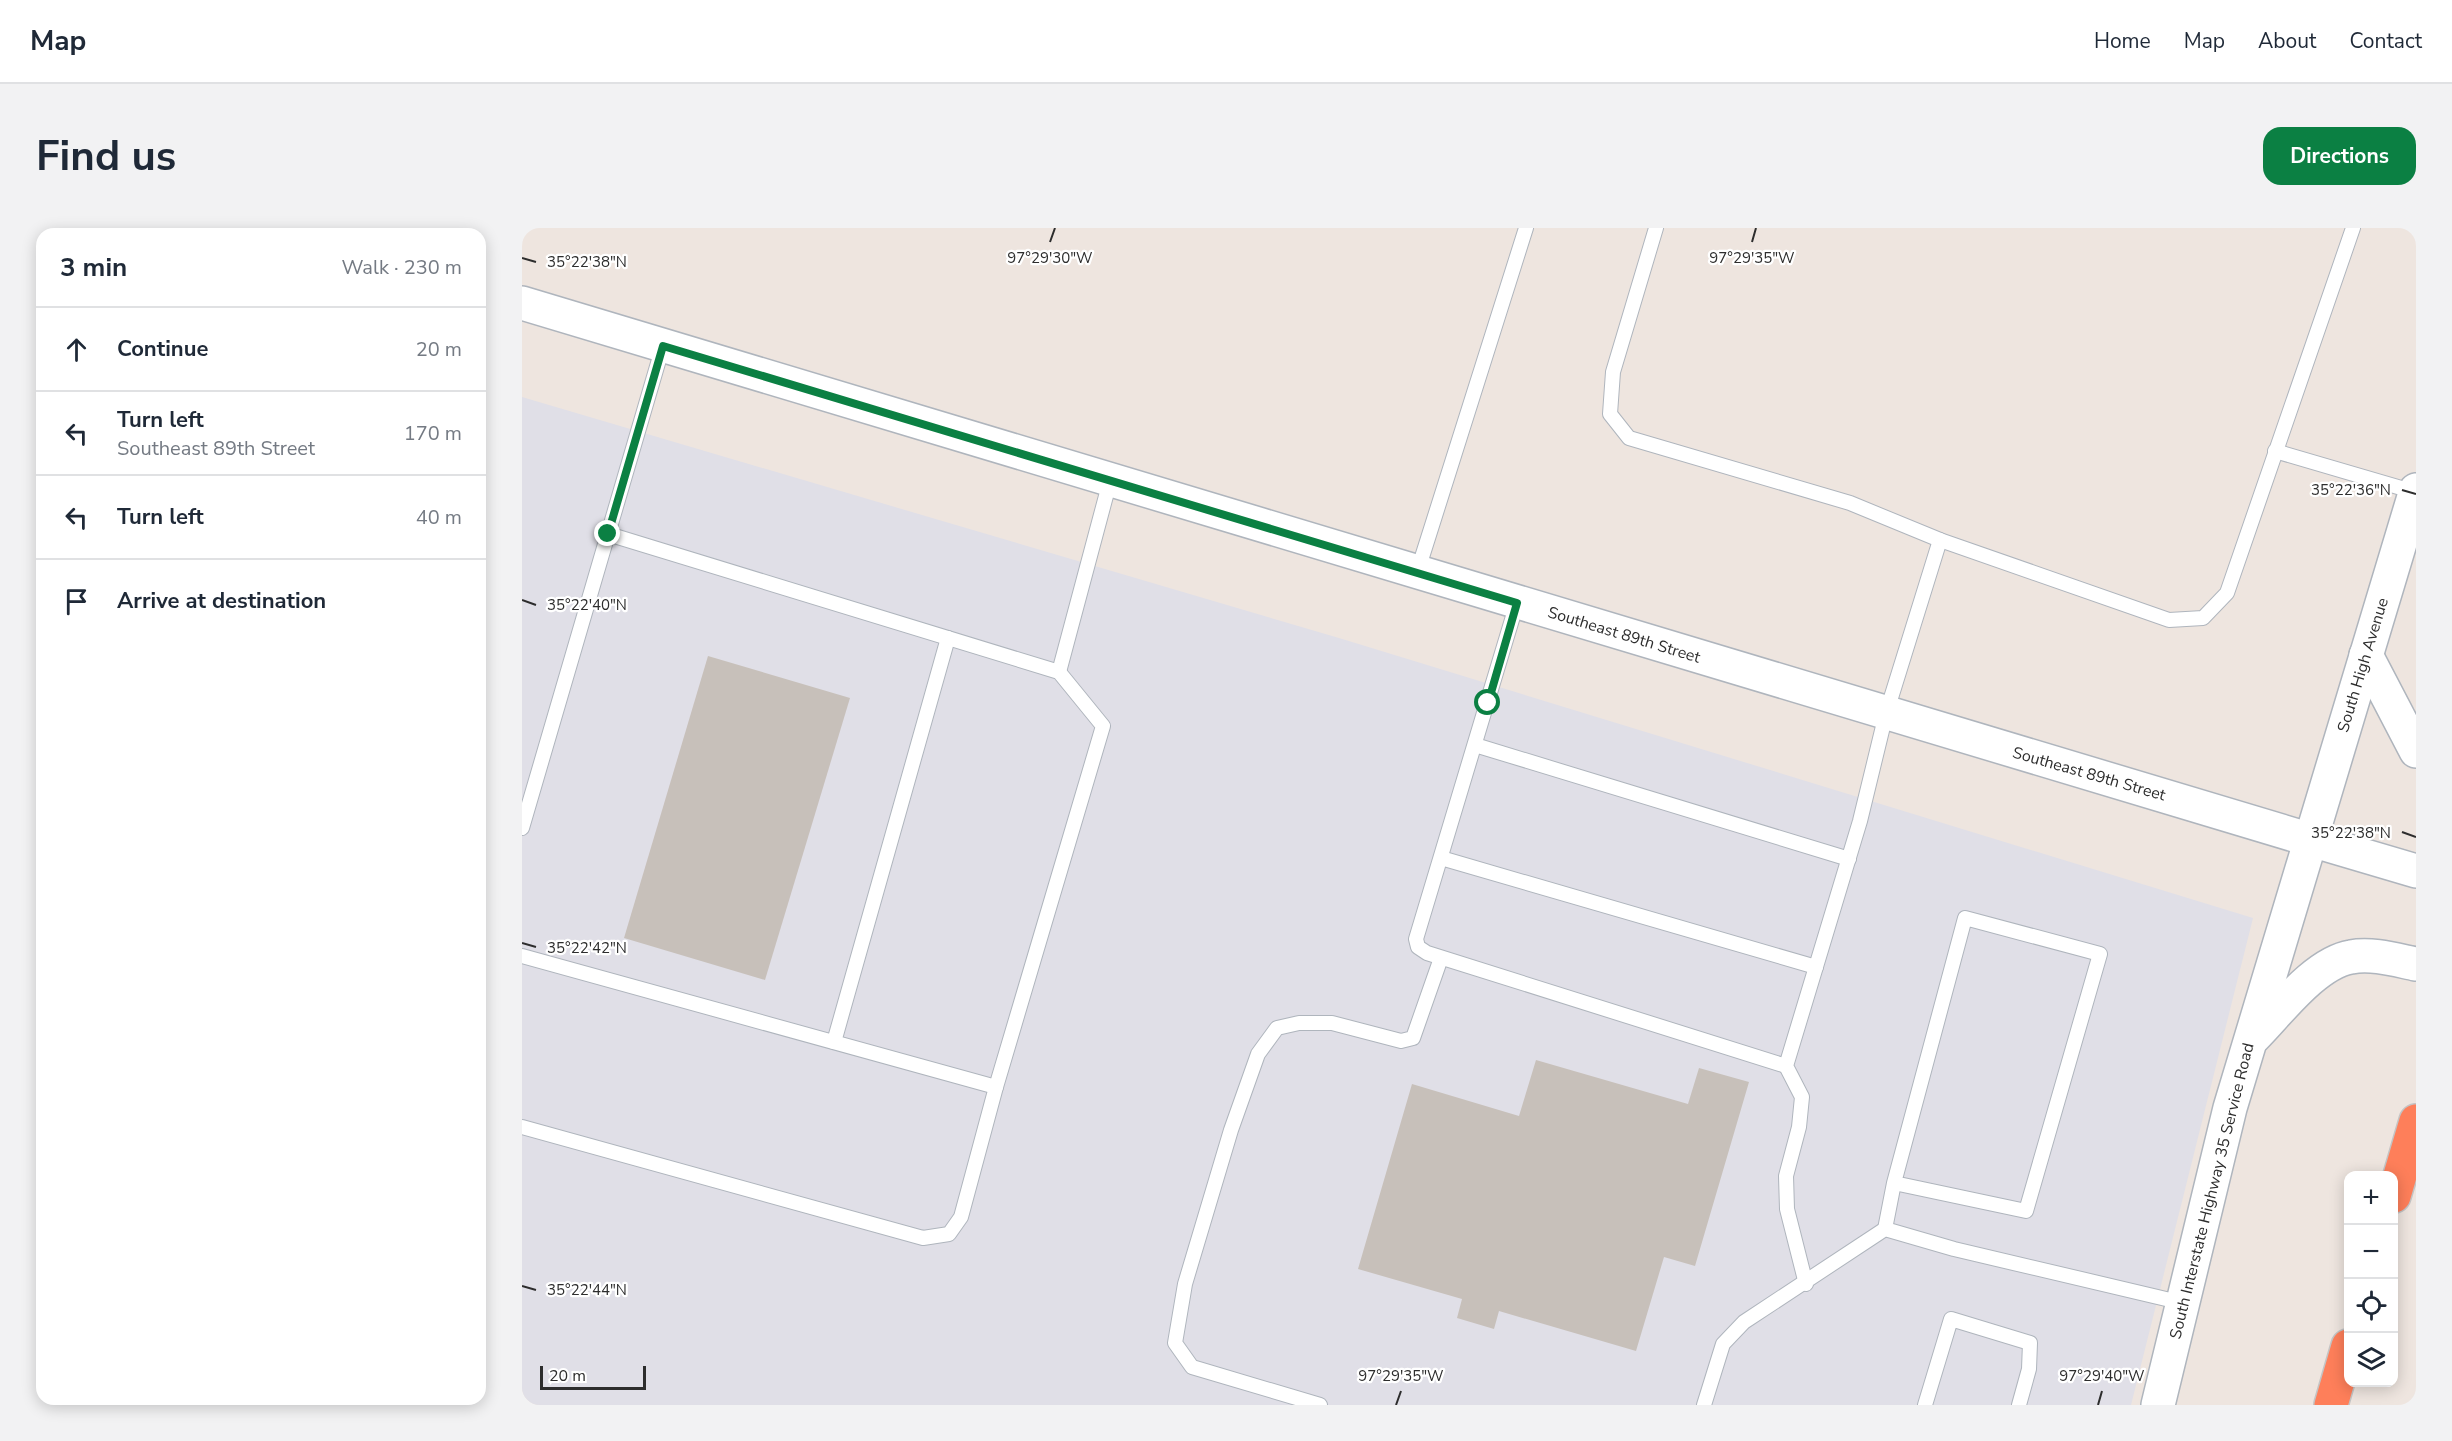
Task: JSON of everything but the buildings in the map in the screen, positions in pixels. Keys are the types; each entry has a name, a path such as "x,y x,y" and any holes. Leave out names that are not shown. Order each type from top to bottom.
{"highway":[{"path":"2398,1182 2416,1121"},
{"path":"2331,1405 2344,1362"}],"street":[{"name":"Southeast 89th Street","path":"522,303 1886,714 2416,871"},
{"name":"South High Avenue","path":"2311,840 2416,491"},
{"path":"2366,655 2416,751"},
{"name":"South Interstate Highway 35 Service Road","path":"2158,1405 2230,1108 2311,840"},
{"path":"2251,1040 2326,968 2350,957 2386,958 2416,964"}],"lane":[{"path":"1418,573 1526,228"},
{"path":"1656,228 1613,372 1610,414 1629,438 1850,503 1940,540 2169,620 2203,618 2227,593 2353,228"},
{"path":"522,828 663,346"},
{"path":"2275,451 2416,491"},
{"path":"1059,672 1110,481"},
{"path":"522,1126 923,1238 949,1234 961,1217 996,1087 1103,726 1059,672 608,534"},
{"path":"1806,1284 1787,1209 1786,1176 1799,1127 1802,1097 1786,1066 1849,859 1886,714 1940,540"},
{"path":"1517,603 1416,939 1418,947 1427,953 1786,1066"},
{"path":"834,1042 948,638"},
{"path":"1475,745 1849,859"},
{"path":"1441,858 1816,967"},
{"path":"1704,1405 1723,1344 1744,1322 1806,1284 1885,1229 1894,1183 1965,918 2100,954 2026,1211 1894,1183"},
{"path":"522,956 996,1087"},
{"path":"1320,1405 1192,1367 1175,1343 1185,1284 1228,1141 1258,1054 1277,1028 1299,1023 1332,1023 1401,1041 1413,1038 1442,957"},
{"path":"1885,1229 1954,1249 2182,1303"},
{"path":"1925,1405 1951,1319 2030,1343 2029,1368 2019,1405"}],"shaded area":[{"path":"522,397 1339,638 2253,918 2131,1405 522,1405"}],"route":[{"path":"608,534 663,346 1517,603 1488,703"}]}
